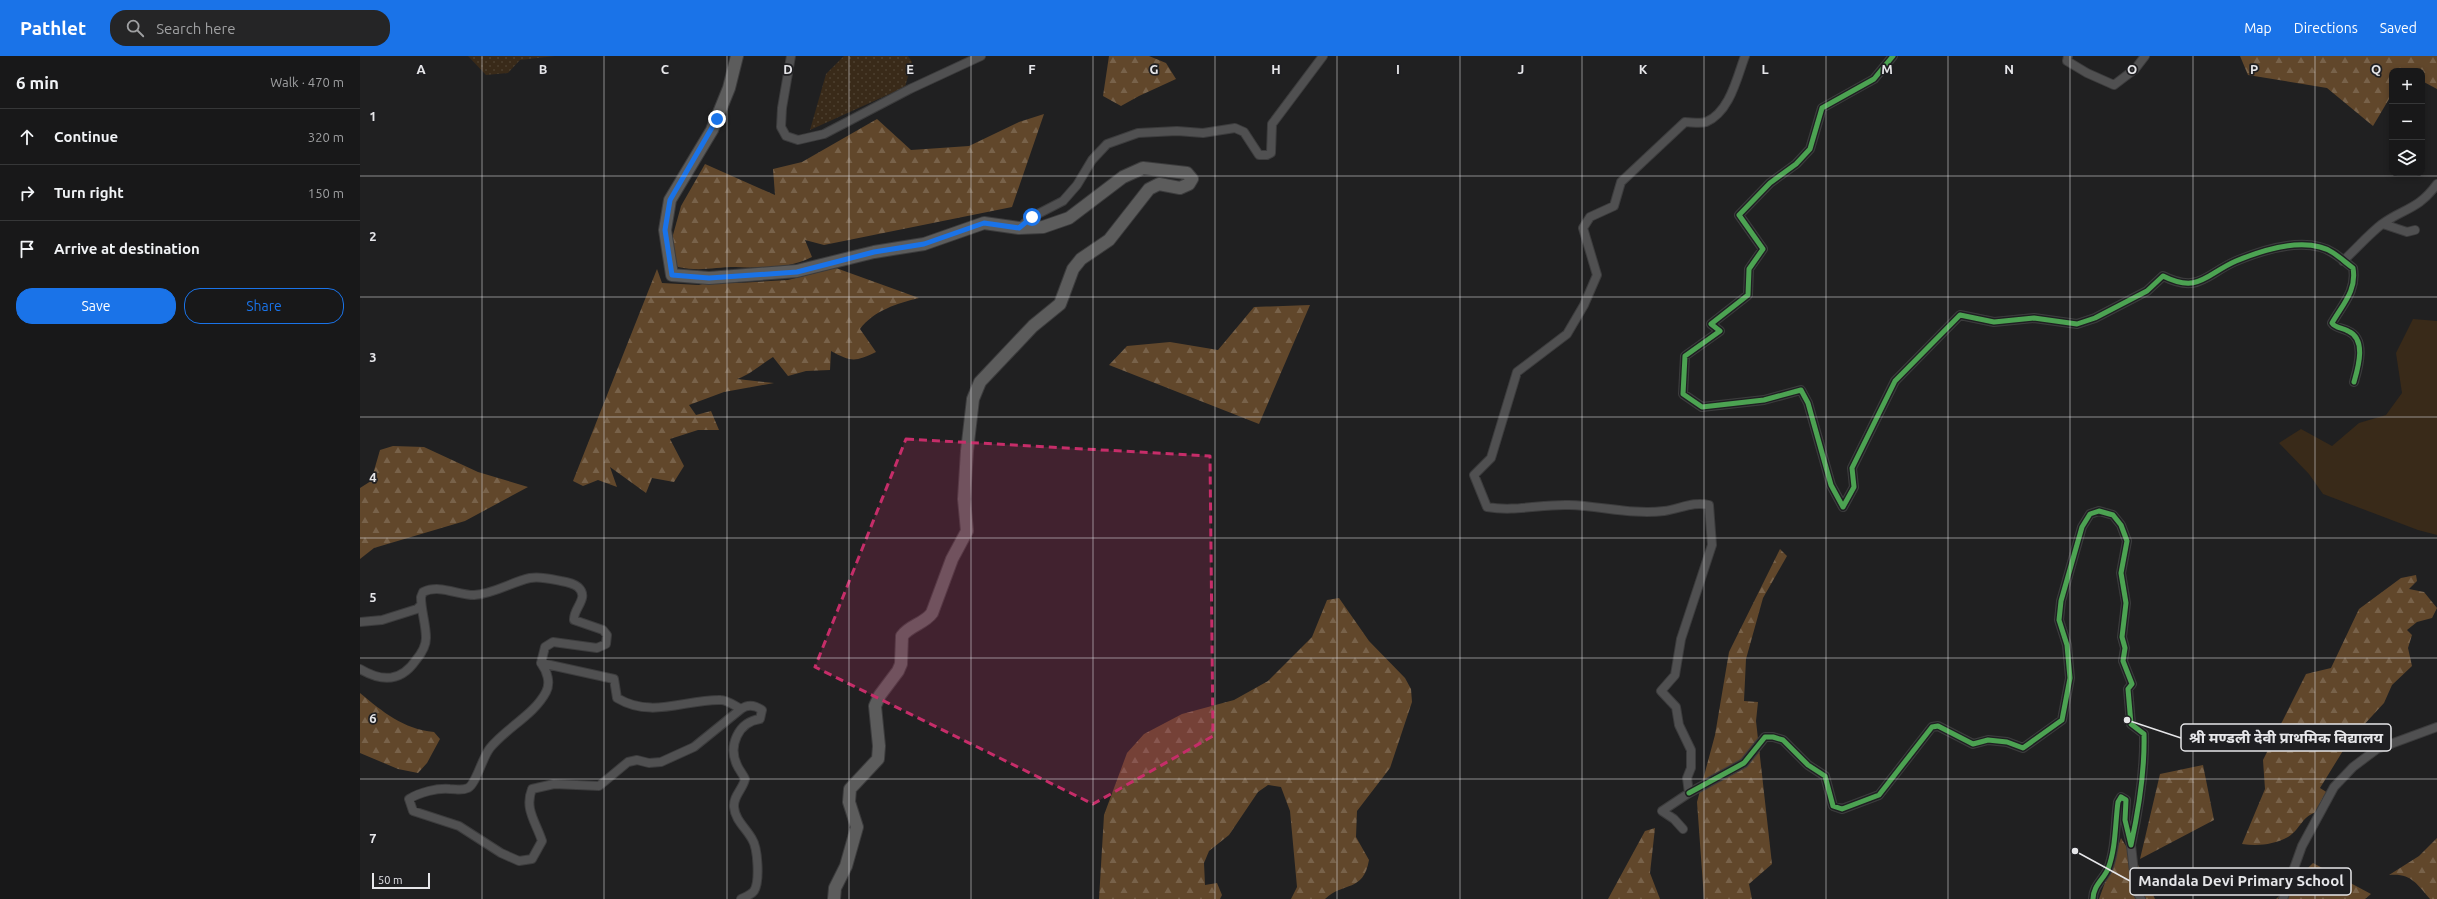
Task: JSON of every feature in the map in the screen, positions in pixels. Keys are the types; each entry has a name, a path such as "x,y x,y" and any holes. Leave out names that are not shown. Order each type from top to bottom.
{"main road":[{"path":"737,56 729,88 712,130 670,200 665,230 672,275 709,278 797,272 874,252 924,244 984,223 1019,228 1043,227 1069,218 1123,178 1143,168 1187,173 1192,179 1190,184 1180,188 1160,184 1149,189 1109,240 1081,260 1073,269 1060,304 1033,326 980,382 973,399 967,451 964,499 967,525 966,536 952,559 932,613 928,619 908,629 902,636 901,664 898,671 877,699 875,714 880,754 875,763 850,789 849,802 857,827 846,866 835,888 834,899"}],"street":[{"path":"791,56 782,108 781,127 786,136 798,140 824,134 910,89 981,56"},
{"path":"1019,228 1032,217 1063,201 1077,185 1092,160 1107,144 1138,133 1177,131 1203,133 1234,128 1244,132 1259,155 1267,155 1271,152 1272,124 1323,56"},
{"path":"1689,793 1687,778 1691,768 1691,750 1679,725 1676,707 1661,691 1675,675 1681,639 1712,545 1709,505 1699,503 1664,511 1628,511 1569,505 1504,510 1487,507 1474,476 1491,458 1517,372 1567,334 1584,305 1597,274 1583,228 1590,217 1614,206 1621,182 1685,122 1706,122 1716,115 1733,93 1745,56"},
{"path":"1893,56 1874,79 1822,108 1810,148 1796,164 1770,183 1739,215 1763,249 1749,269 1748,296 1710,324 1720,331 1685,356 1683,394 1702,407 1764,400 1801,390 1808,403 1831,485 1843,507 1854,487 1852,468 1895,382 1960,315 1994,322 2034,318 2077,324 2095,318 2147,291 2163,276 2179,284 2204,280 2236,261 2283,247 2304,244 2320,247 2334,253 2354,268 2355,278 2348,298 2332,323 2351,332 2358,340 2360,364 2354,382"},
{"path":"2068,56 2067,61 2087,73 2114,85 2135,69 2145,56"},
{"path":"2343,261 2383,224 2412,209 2428,196 2437,184"},
{"path":"2383,224 2407,232 2415,230"},
{"path":"1683,829 1674,819 1662,811 1689,793 1744,763 1765,737 1773,737 1783,740 1808,765 1825,776 1833,806 1842,809 1879,795 1932,727 1938,726 1973,744 1988,740 2006,742 2023,748 2043,735 2062,720 2065,710 2070,678 2067,645 2059,620 2061,601 2082,527 2090,514 2099,511 2112,515 2121,525 2127,540 2121,573 2126,603 2122,637 2125,648 2123,661 2132,684 2128,689 2131,724 2144,734 2145,757 2140,806 2131,845"},
{"path":"360,669 372,676 391,679 409,671 420,654 426,639 421,605 423,592 432,588 474,595 508,587 532,577 546,578 573,584 582,592 583,600 574,616 574,620 603,630 608,635 606,644 597,648 553,642 544,647 541,663 548,679 547,690 539,703 514,724 490,748 481,761 477,776 470,787 460,790 436,790 416,795 409,799 410,808 413,811 459,826 501,853 519,861 532,859 542,841 537,826 529,811 528,799 532,789 554,784 600,786 628,762 637,760 649,763 661,762 694,747 746,705 757,706 762,710 760,719 745,725 737,734 733,746 736,762 745,779 744,785 734,799 734,810 740,823 753,840 758,870 758,883 754,891 740,899"},
{"path":"360,622 382,620 417,609 421,605"},
{"path":"541,663 548,663 614,679 617,698 630,706 664,708 722,700 741,709"},
{"path":"2284,899 2302,846 2334,787 2353,767 2377,749 2437,727"},
{"path":"2093,899 2097,884 2107,871 2113,853 2118,802 2121,797 2126,800 2125,820 2131,845 2136,890 2141,899"}],"highlighted area":[{"path":"906,439 1210,456 1213,736 1093,804 815,667"}],"shaded area":[{"path":"468,56 555,56 520,60 508,73 486,75"},
{"path":"844,56 908,56 912,62 905,87 810,130 826,74"},
{"path":"2413,319 2437,321 2437,535 2418,530 2323,494 2309,474 2279,443 2301,429 2332,446 2359,423 2386,415 2402,393 2396,353"}],"green space":[{"path":"1109,56 1149,56 1166,63 1176,79 1121,106 1103,96"},
{"path":"2240,56 2437,56 2437,89 2425,83 2425,68 2389,68 2389,99 2373,126 2327,88 2248,75"},
{"path":"1044,114 1012,207 824,245 805,240 812,257 784,266 701,269 686,268 678,267 668,253 681,206 705,164 775,195 773,169 802,162 877,119 911,150 969,146 1019,122"},
{"path":"836,268 919,298 903,302 886,309 872,317 860,329 876,352 863,358 848,359 831,351 830,370 806,371 788,376 773,357 751,372 737,379 774,383 724,392 689,405 696,415 711,411 719,430 698,430 670,439 684,466 674,482 652,478 646,493 610,467 617,487 598,480 583,486 573,481 657,269 662,283 699,285 712,281 738,283 788,280"},
{"path":"1310,305 1259,424 1109,365 1127,346 1170,342 1218,350 1254,307"},
{"path":"393,446 424,447 478,472 528,487 465,521 374,548 360,559 360,488 371,481 380,450"},
{"path":"1780,549 1787,556 1763,598 1746,659 1744,701 1758,702 1756,721 1772,864 1749,884 1752,899 1704,899 1697,802 1715,735 1729,652"},
{"path":"2416,575 2417,581 2409,589 2424,592 2437,608 2432,618 2417,622 2407,630 2412,635 2408,648 2412,666 2392,685 2384,703 2349,741 2320,788 2328,793 2318,812 2308,816 2292,834 2282,840 2265,844 2242,844 2265,789 2263,760 2306,674 2331,668 2359,609 2401,578"},
{"path":"1339,598 1369,641 1405,678 1411,689 1412,702 1390,768 1357,811 1356,837 1369,860 1362,877 1352,885 1339,890 1325,899 1291,899 1297,887 1290,811 1281,787 1268,785 1258,792 1229,835 1209,851 1204,863 1205,885 1217,883 1222,895 1220,899 1099,899 1104,815 1127,753 1144,734 1182,714 1234,700 1268,681 1312,637 1327,600"},
{"path":"360,693 385,713 413,727 434,732 440,739 427,763 418,773 398,769 360,753"},
{"path":"2203,765 2214,820 2140,859 2160,774"},
{"path":"1655,828 1650,873 1660,899 1608,899 1645,831"},
{"path":"2121,838 2143,873 2155,899 2099,899"},
{"path":"2437,838 2437,899 2430,899 2417,884 2408,877 2389,875 2419,856"},
{"path":"2313,863 2371,894 2365,899 2276,899"}],"cycle path":[{"path":"1893,56 1874,79 1822,108 1810,149 1796,164 1770,183 1739,215 1763,249 1749,269 1748,295 1711,324 1720,331 1685,356 1683,394 1702,407 1764,400 1801,390 1808,403 1831,485 1843,507 1854,487 1852,468 1895,381 1960,315 1994,322 2034,318 2077,324 2095,318 2147,291 2163,276 2175,281 2194,283 2245,257 2266,250 2299,245 2310,245 2325,248 2353,268 2354,276 2351,290 2345,303 2332,323 2354,335 2358,340 2360,354 2354,382"},
{"path":"1689,793 1744,763 1765,737 1773,737 1783,740 1808,765 1825,776 1833,806 1842,809 1879,795 1932,727 1938,726 1973,744 1988,740 2007,742 2023,748 2062,720 2070,678 2067,645 2059,620 2061,601 2082,527 2090,514 2099,511 2113,515 2121,525 2127,541 2121,573 2126,603 2122,637 2125,648 2123,661 2132,684 2128,689 2131,724 2144,734 2144,762 2137,817 2131,845 2125,820 2126,800 2121,797 2118,802 2111,861 2106,873 2093,894 2093,899"}],"place":[{"name":"श्री मण्डली देवी प्राथमिक विद्यालय","path":"2127,720"},
{"name":"Mandala Devi Primary School","path":"2075,851"}],"route":[{"path":"717,119 670,200 665,230 672,275 688,278 709,278 797,272 874,252 924,244 984,223 1019,228 1032,217"}]}
